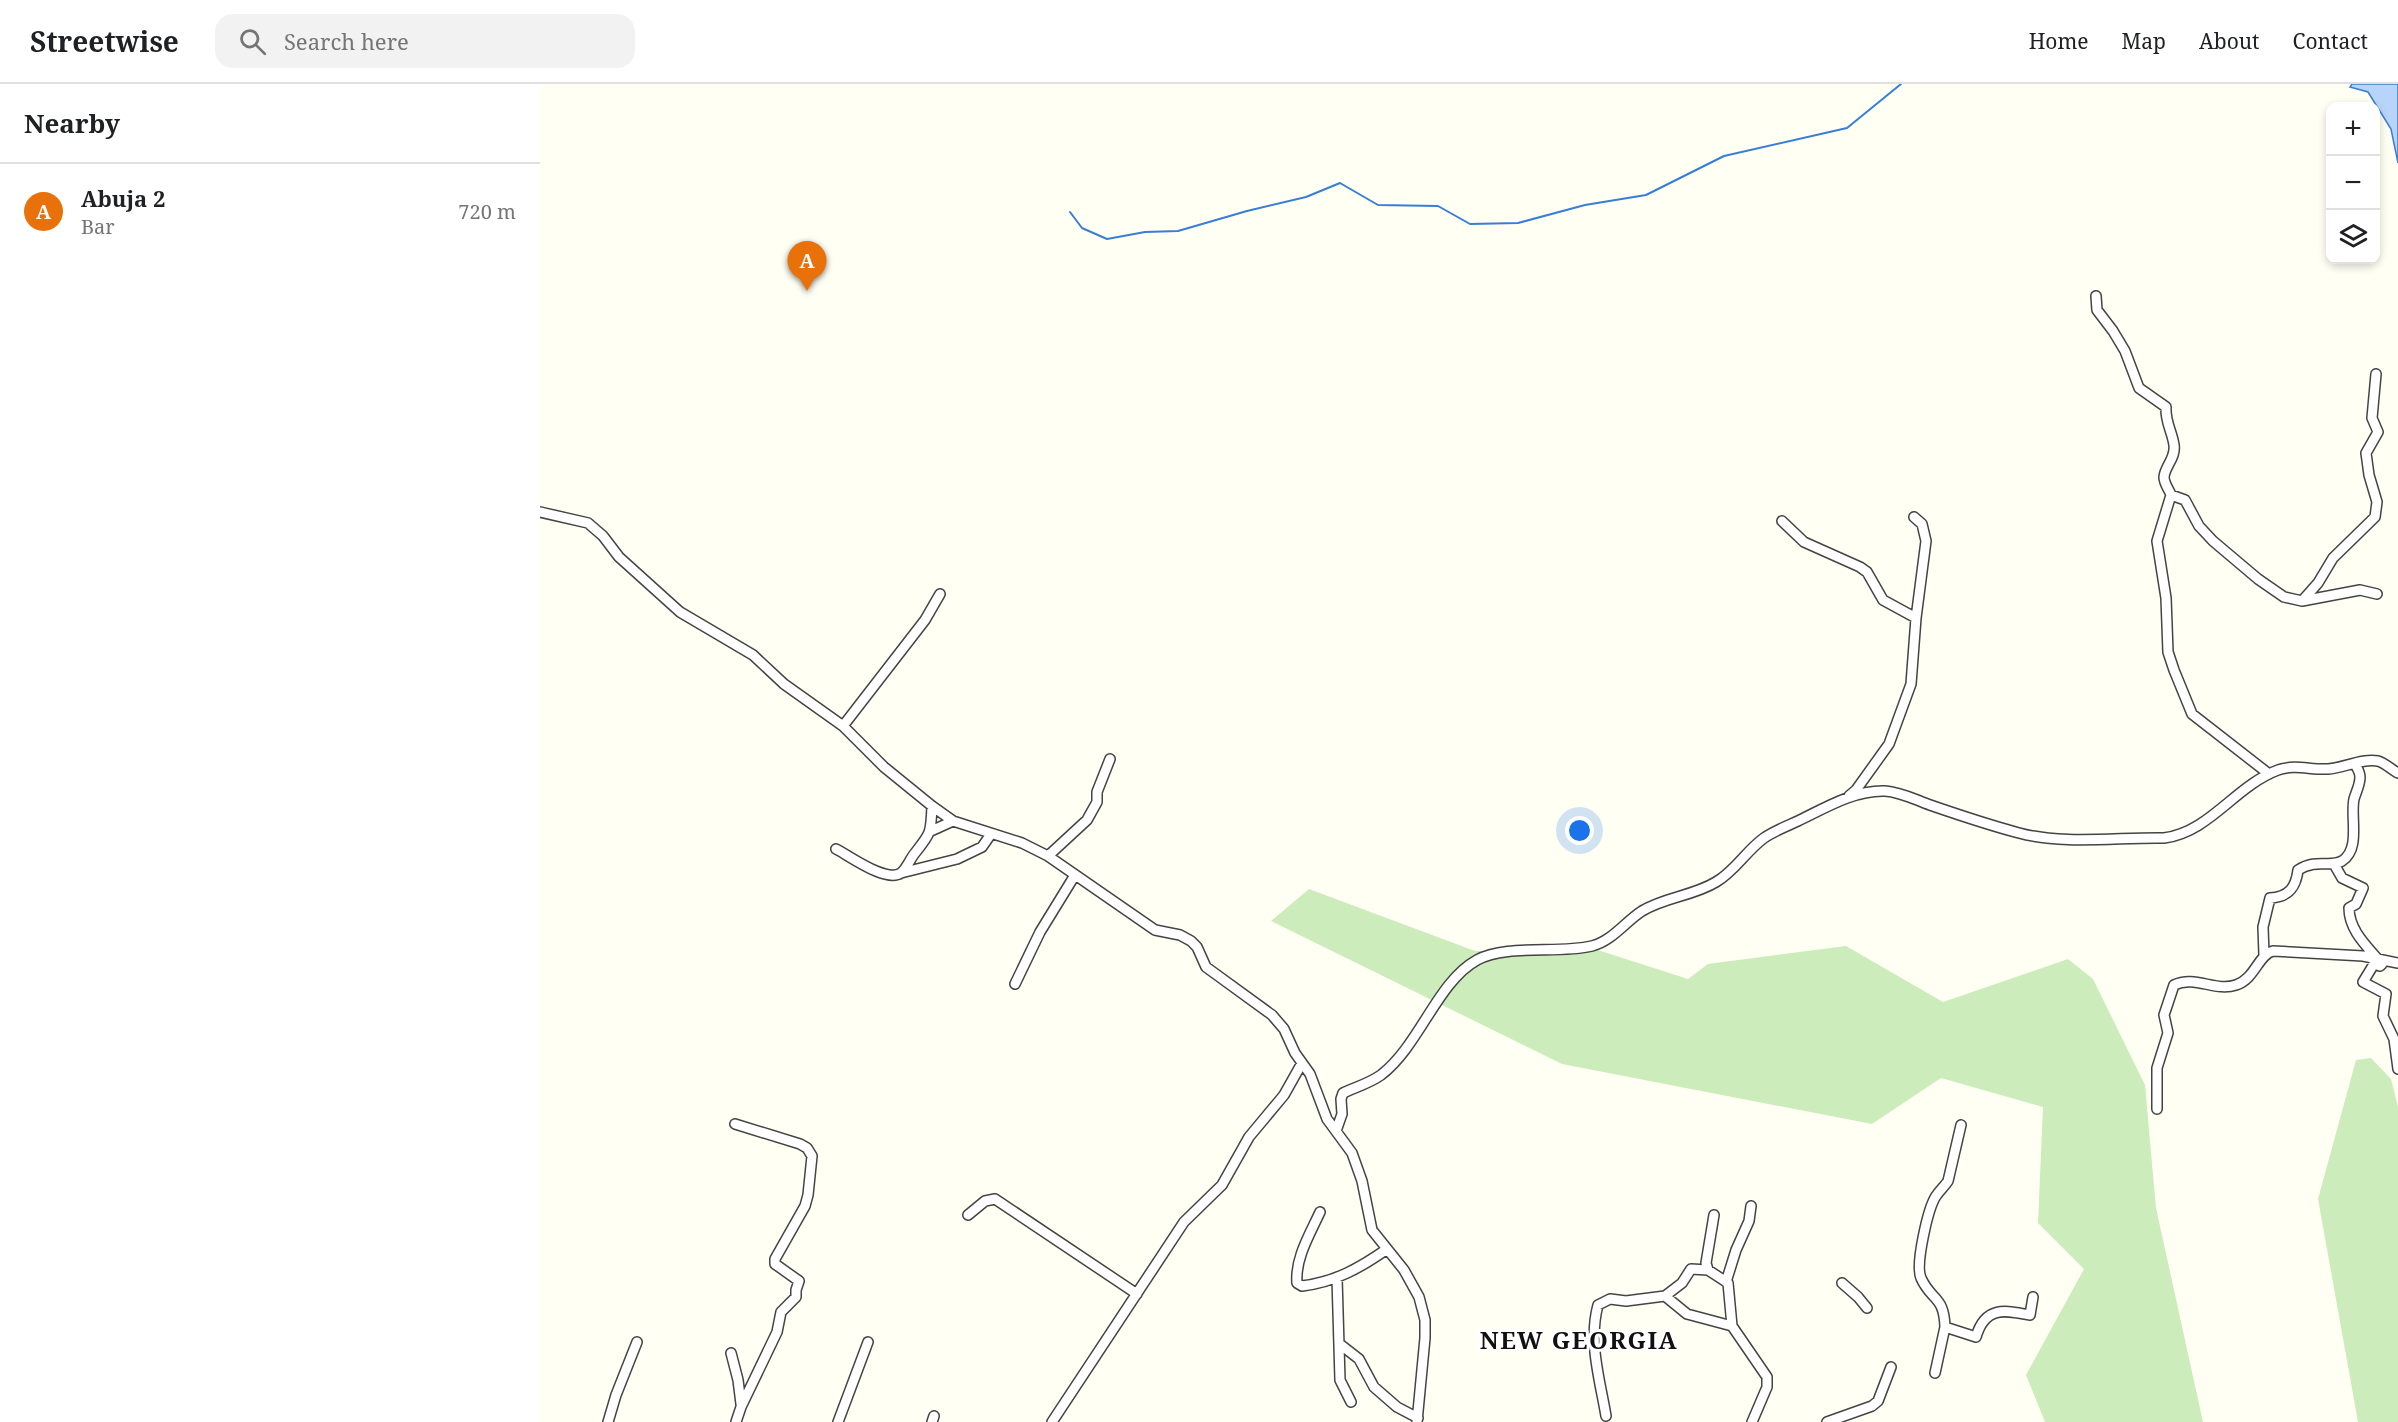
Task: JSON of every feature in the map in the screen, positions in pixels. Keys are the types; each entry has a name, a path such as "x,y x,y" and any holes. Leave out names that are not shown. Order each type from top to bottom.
{"street":[{"path":"2096,296 2097,310 2125,351 2139,388 2166,407 2166,424 2174,445 2174,455 2164,474 2166,486 2171,495 2185,500 2204,532 2258,579 2284,597 2302,601 2349,590 2377,594"},
{"path":"2302,601 2318,583 2333,558 2375,517 2377,502 2369,476 2366,453 2378,432 2372,418 2376,374"},
{"path":"2171,495 2157,542 2166,598 2168,652 2174,670 2192,714 2269,774"},
{"path":"540,512 588,523 619,557 680,612 753,656 784,684 843,726 884,767 953,821 1022,843 1048,856 1155,930 1180,935 1191,941 1197,947 1206,967 1262,1006 1278,1021 1312,1077 1319,1102 1327,1119 1352,1153 1362,1181 1372,1230 1404,1270 1419,1298 1425,1320 1417,1420 1374,1387 1359,1359 1341,1346"},
{"path":"1842,800 1856,790 1889,744 1911,684 1916,618 1926,541 1922,524 1914,518"},
{"path":"1782,521 1804,542 1867,572 1888,605 1916,618"},
{"path":"843,726 925,620 940,594"},
{"path":"1048,856 1087,820 1097,802 1097,792 1110,759"},
{"path":"1336,1131 1342,1114 1343,1092 1360,1087 1381,1075 1396,1061 1421,1029 1449,985 1475,961 1489,954 1578,948 1604,941 1642,911 1715,884 1766,837 1842,800 1860,794 1885,791 1899,793 1955,814 2034,837 2164,838 2180,836 2194,830 2269,774 2291,767 2328,769 2379,761 2398,773"},
{"path":"2157,1109 2157,1068 2168,1033 2164,1015 2174,985 2189,981 2219,986 2236,985 2252,974 2264,955 2264,927 2270,898 2283,897 2292,888 2298,870 2318,862 2334,864 2346,858 2353,845 2354,801 2360,782 2359,771 2355,764"},
{"path":"931,831 932,806"},
{"path":"901,873 931,831 953,821"},
{"path":"836,849 881,873 891,875 957,859 982,847 991,834"},
{"path":"2334,864 2342,878 2363,888 2356,904 2349,908 2349,916 2354,930 2382,964 2380,966 2374,964 2363,982 2386,994 2383,1016 2394,1039 2398,1070"},
{"path":"1015,984 1040,932 1075,875"},
{"path":"2264,955 2273,951 2363,956 2398,963"},
{"path":"1052,1422 1190,1214 1219,1190 1249,1137 1284,1095 1302,1063"},
{"path":"735,1124 800,1144 812,1156 805,1206 775,1259 775,1264 799,1281 796,1297 781,1312 777,1332 736,1422"},
{"path":"1935,1373 1945,1327 1942,1306 1921,1280 1919,1264 1924,1234 1934,1201 1948,1181 1960,1125"},
{"path":"968,1215 985,1202 995,1199 1137,1294"},
{"path":"1751,1206 1749,1221 1736,1250 1726,1282 1732,1326 1767,1377 1767,1387 1752,1422"},
{"path":"1320,1212 1301,1253 1297,1283 1302,1286 1353,1272 1387,1249"},
{"path":"1708,1270 1706,1263 1714,1215"},
{"path":"1606,1416 1594,1352 1598,1305 1610,1299 1648,1300 1665,1296 1682,1283 1691,1269 1708,1270 1726,1282"},
{"path":"1337,1278 1341,1346 1340,1380 1351,1402"},
{"path":"1842,1283 1858,1297 1866,1308"},
{"path":"1665,1296 1687,1314 1732,1326"},
{"path":"1945,1327 1976,1336 1982,1323 1992,1314 2006,1311 2030,1315 2033,1296"},
{"path":"608,1422 637,1342"},
{"path":"838,1422 868,1342"},
{"path":"730,1353 738,1380 741,1407"},
{"path":"1827,1422 1872,1406 1878,1401 1891,1367"}],"green space":[{"path":"1309,889 1475,951 1541,951 1576,943 1688,979 1708,964 1846,946 1943,1002 2068,959 2093,979 2145,1085 2156,1208 2203,1422 2045,1422 2026,1375 2084,1269 2038,1223 2043,1107 1941,1078 1872,1124 1562,1064 1271,921"},
{"path":"2371,1058 2391,1079 2398,1107 2398,1422 2358,1422 2318,1199 2356,1060"}],"water":[{"path":"2352,84 2398,84 2398,163 2391,129 2380,111 2380,102 2374,102 2368,92 2350,87"}],"waterway":[{"path":"1070,212 1082,228 1107,239 1145,232 1178,231 1306,197 1340,183 1378,205 1438,206 1470,224 1518,223 1585,205 1646,195 1724,156 1847,128 1901,84"}],"place":[{"name":"Abuja 2","path":"807,291"}],"district":[{"name":"NEW GEORGIA","path":"1579,1339"}]}
